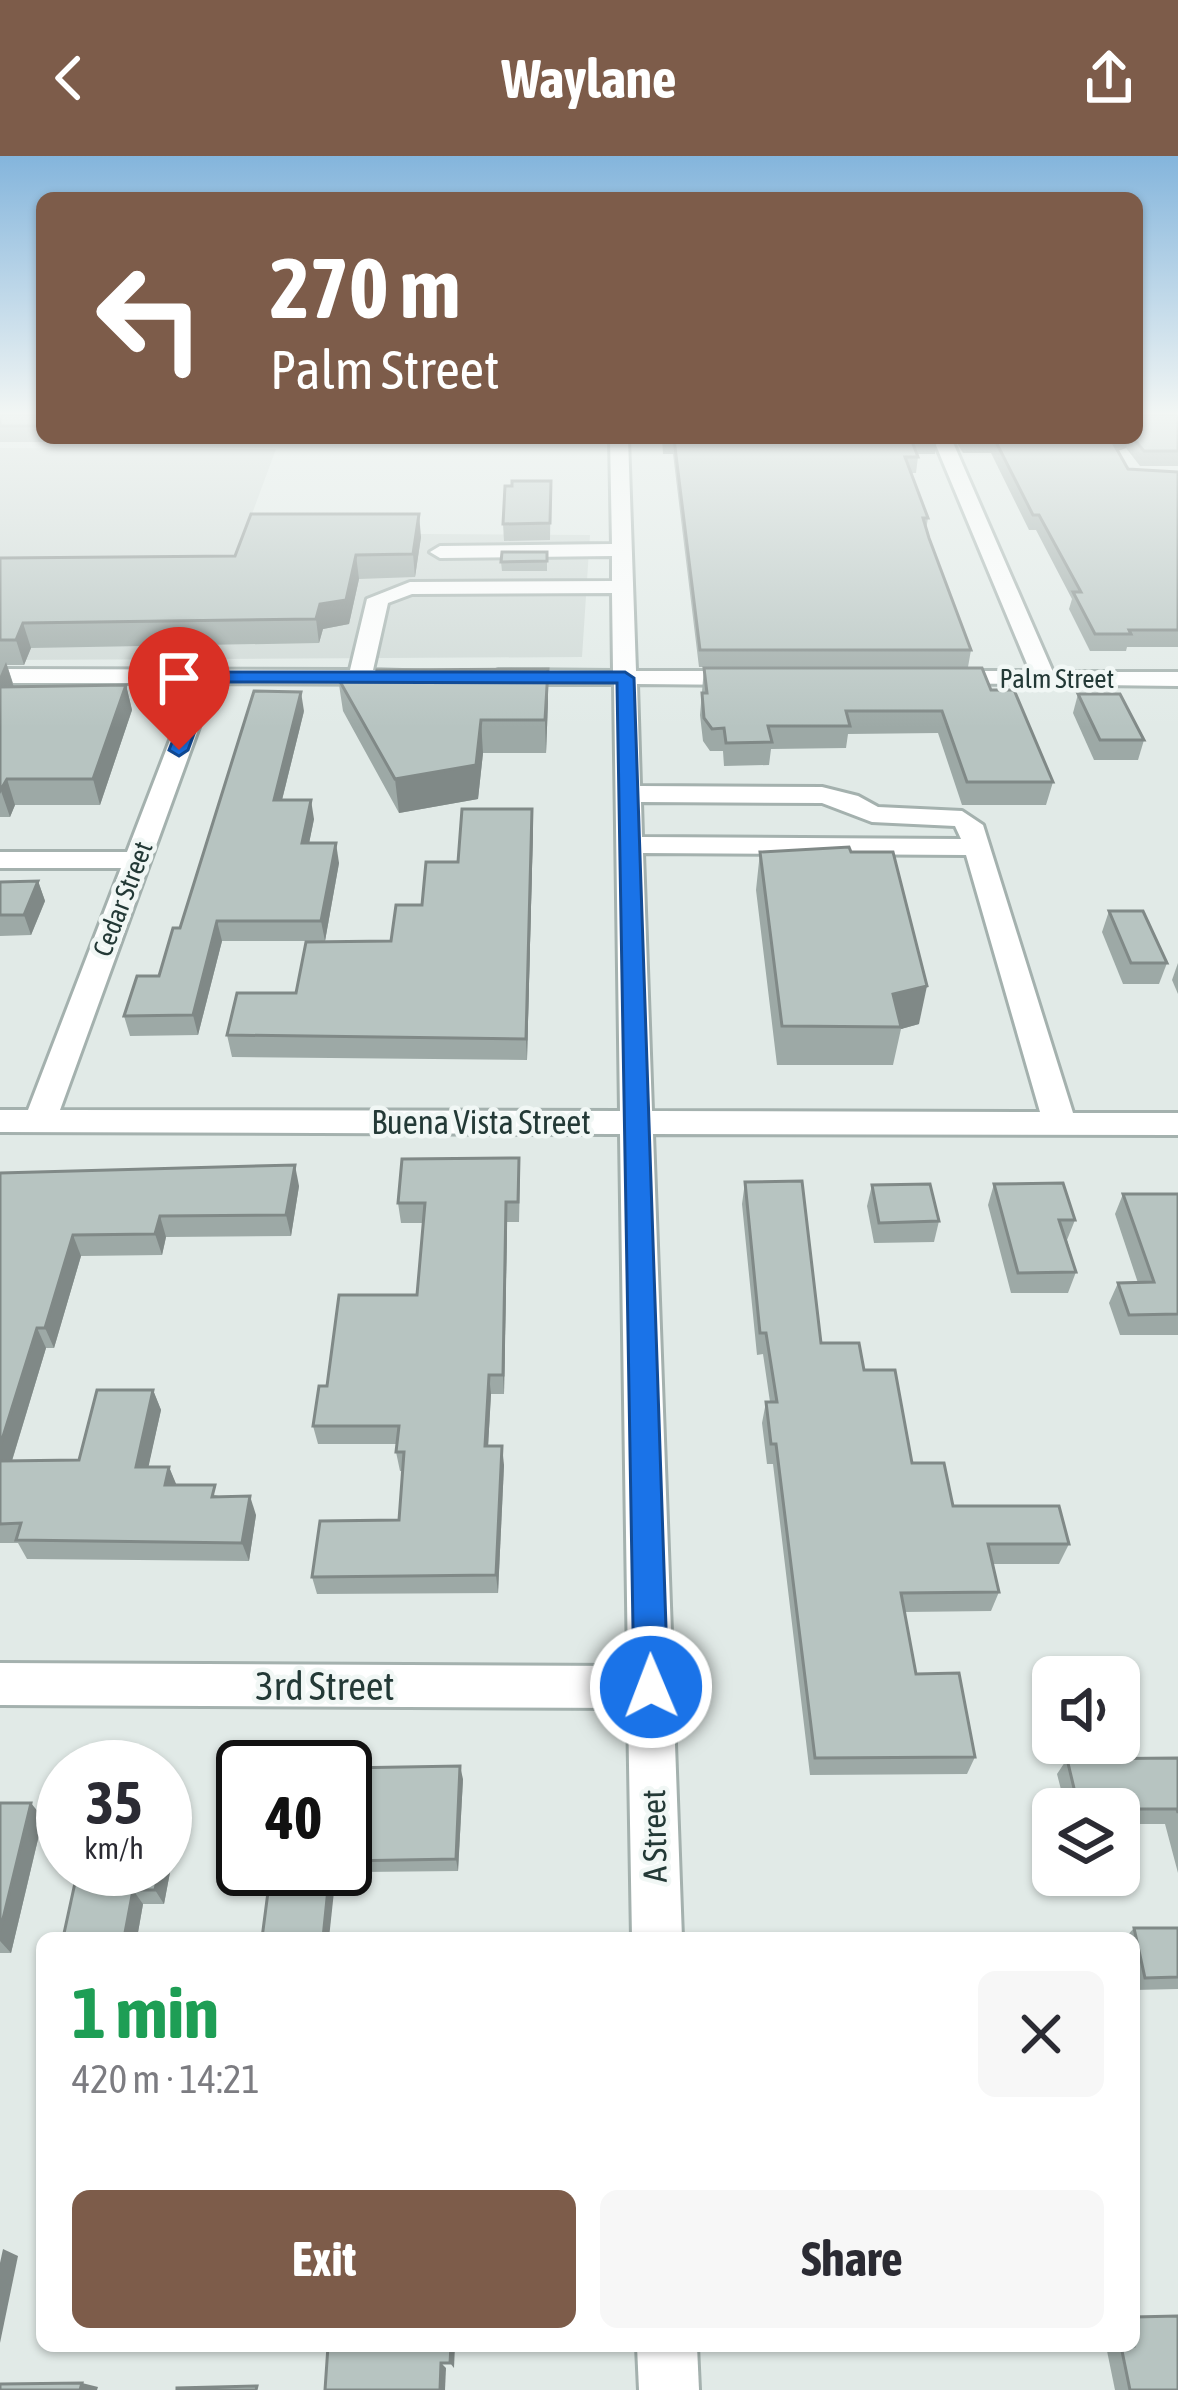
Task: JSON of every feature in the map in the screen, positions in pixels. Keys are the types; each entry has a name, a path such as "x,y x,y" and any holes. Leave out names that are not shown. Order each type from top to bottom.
{"street":[{"name":"A Street","path":"621,519 657,1932"},
{"path":"977,519 1045,679"},
{"path":"440,552 622,550"},
{"path":"360,677 378,599 398,589 623,587"},
{"path":"0,676 765,678"},
{"name":"Cedar Street","path":"40,1121 206,677"},
{"name":"Palm Street","path":"905,678 1178,679"},
{"path":"628,794 822,795 849,801 872,814 962,819 970,825 1060,1124"},
{"path":"629,845 977,847"},
{"path":"0,860 137,860"},
{"name":"Buena Vista Street","path":"0,1121 1178,1124"},
{"name":"3rd Street","path":"0,1684 651,1687"},
{"path":"668,2352 669,2390"}],"shaded area":[{"path":"0,519 250,519 245,533 590,535 582,657 0,660"}],"building":[{"path":"249,519 418,519 413,554 356,555 346,600 320,604 316,619 23,623 16,640 0,640 0,558 235,556"},
{"path":"503,519 550,519 550,523 503,524"},
{"path":"684,519 923,519 971,650 700,650"},
{"path":"1041,519 1178,519 1178,630 1095,634 1073,592 1081,592"},
{"path":"502,552 547,552 547,561 501,562"},
{"path":"704,668 982,668 991,690 1014,690 1053,782 967,782 942,711 846,711 850,726 768,726 772,742 726,743 724,728 712,729 704,718"},
{"path":"548,669 545,720 481,720 476,765 395,779 338,678 375,678 377,670"},
{"path":"126,685 93,779 7,779 0,791 0,687"},
{"path":"254,691 301,692 274,800 311,800 302,843 336,843 321,921 217,921 193,1015 124,1016 137,976 159,976 173,928 180,928"},
{"path":"1078,694 1120,694 1144,740 1100,740"},
{"path":"462,809 532,809 526,1039 227,1035 237,993 296,993 306,942 391,941 396,905 422,905 426,862 458,862"},
{"path":"849,847 851,852 893,852 927,986 893,994 901,1027 782,1026 760,852"},
{"path":"38,881 24,915 0,915 0,882"},
{"path":"1109,911 1143,911 1167,963 1131,963"},
{"path":"519,1158 518,1202 506,1202 503,1375 489,1375 485,1446 502,1446 496,1575 312,1577 320,1521 399,1520 404,1452 396,1452 399,1426 313,1426 319,1386 327,1386 339,1295 417,1295 425,1203 398,1203 402,1159"},
{"path":"295,1165 286,1215 160,1216 155,1234 73,1235 45,1328 37,1328 0,1446 0,1173"},
{"path":"802,1181 821,1343 859,1343 864,1370 895,1370 912,1463 944,1463 953,1506 1059,1506 1069,1544 988,1544 999,1592 901,1593 916,1674 959,1673 975,1757 815,1758 776,1444 771,1444 766,1402 777,1402 766,1333 760,1333 745,1182"},
{"path":"1063,1183 1075,1220 1059,1220 1076,1272 1018,1273 994,1184"},
{"path":"930,1184 939,1221 879,1223 872,1185"},
{"path":"1123,1194 1178,1194 1178,1314 1129,1315 1118,1283 1154,1282"},
{"path":"97,1390 153,1390 136,1467 169,1467 165,1485 215,1485 212,1497 250,1496 242,1543 16,1540 21,1523 0,1524 0,1461 79,1460"},
{"path":"1140,1758 1178,1758 1178,1813 1177,1809 1140,1809 1140,1788 1074,1788 1068,1764 1140,1764"},
{"path":"460,1766 456,1859 372,1861 372,1768"},
{"path":"0,1803 31,1803 0,1931"},
{"path":"72,1896 132,1896 125,1932 64,1932"},
{"path":"267,1896 327,1896 324,1932 263,1932"},
{"path":"1134,1928 1178,1928 1178,1977 1145,1978 1140,1932"},
{"path":"1178,2316 1178,2390 1130,2390 1122,2352 1140,2352 1140,2317"},
{"path":"328,2352 451,2352 450,2363 441,2363 440,2390 325,2390"},
{"path":"82,2383 80,2390 0,2390 0,2384"},
{"path":"257,2386 256,2390 177,2390 177,2388"}],"route":[{"path":"179,750 206,677 625,678 651,1687"}]}
